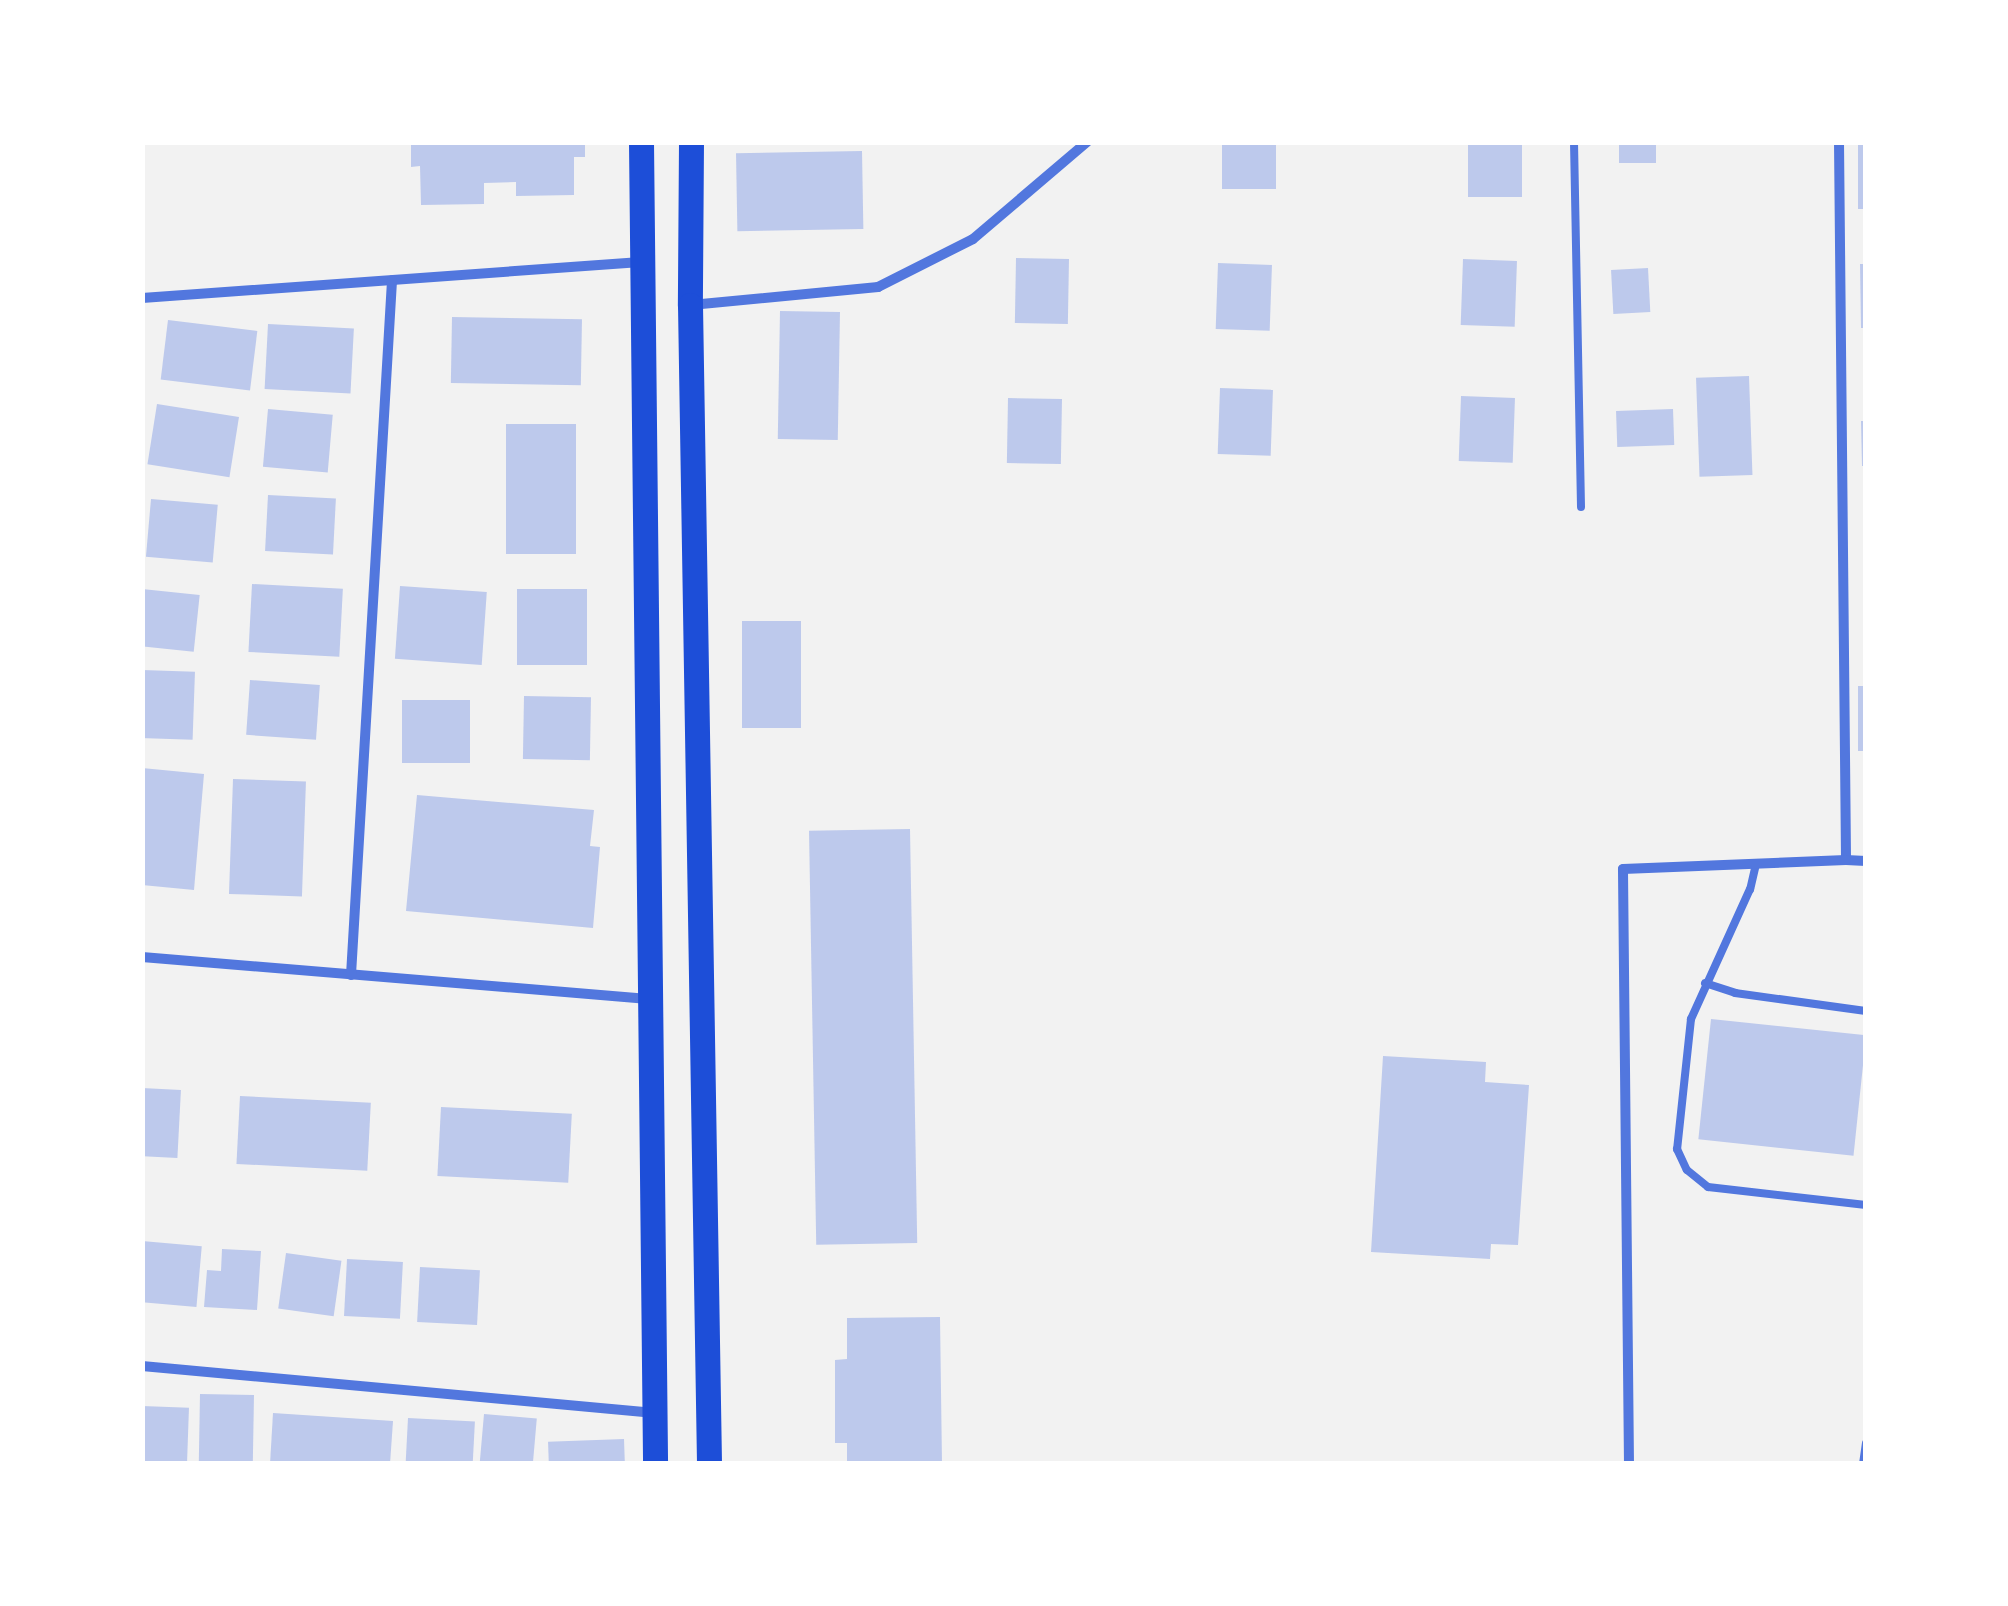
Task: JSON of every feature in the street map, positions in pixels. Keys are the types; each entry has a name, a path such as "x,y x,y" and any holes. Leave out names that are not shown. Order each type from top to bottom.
{"main road":[{"path":"641,142 655,1464"},
{"path":"691,142 690,305 709,1464"}],"street":[{"path":"690,305 878,287 973,239 1087,142"},
{"path":"1839,142 1846,860"},
{"path":"142,298 642,262"},
{"path":"351,975 392,280"},
{"path":"1629,1464 1623,869 1866,861"},
{"path":"142,957 649,1000"},
{"path":"142,1366 656,1414"}],"lane":[{"path":"1574,142 1581,507"},
{"path":"1756,864 1750,889 1691,1019 1676,1138 1688,1170 1708,1187 1866,1204"},
{"path":"1705,983 1735,993 1866,1010"},
{"path":"1863,1464 1866,1443"}],"building":[{"path":"411,142 585,142 585,157 574,157 574,195 516,196 516,182 484,183 484,204 421,205 420,166 411,167"},
{"path":"1222,142 1276,142 1276,189 1222,189"},
{"path":"1468,142 1522,142 1522,197 1468,197"},
{"path":"1619,142 1656,142 1656,163 1619,163"},
{"path":"1858,144 1866,144 1866,209 1858,209"},
{"path":"862,151 863,229 737,231 736,153"},
{"path":"1016,258 1069,259 1068,324 1015,323"},
{"path":"1463,259 1517,261 1515,327 1461,325"},
{"path":"1218,263 1272,265 1270,331 1216,329"},
{"path":"1860,264 1866,264 1866,328 1861,328"},
{"path":"1648,268 1650,312 1613,314 1611,270"},
{"path":"780,311 840,312 838,440 778,439"},
{"path":"452,317 582,319 581,385 451,383"},
{"path":"168,320 257,331 250,391 161,380"},
{"path":"268,324 354,329 350,393 265,389"},
{"path":"1749,376 1752,475 1699,477 1696,378"},
{"path":"1220,388 1273,390 1271,456 1218,454"},
{"path":"1461,396 1515,398 1513,463 1459,461"},
{"path":"1008,398 1062,399 1061,464 1007,463"},
{"path":"157,404 239,417 229,477 147,464"},
{"path":"268,409 333,415 328,472 263,467"},
{"path":"1673,409 1674,445 1617,447 1616,411"},
{"path":"1861,421 1866,421 1866,466 1862,466"},
{"path":"506,424 576,424 576,554 506,554"},
{"path":"268,495 336,499 333,554 265,551"},
{"path":"151,499 218,505 213,563 146,557"},
{"path":"252,584 343,589 339,657 248,652"},
{"path":"400,586 487,592 482,665 395,659"},
{"path":"142,589 200,595 194,652 142,646"},
{"path":"517,589 587,589 587,665 517,665"},
{"path":"742,621 801,621 801,728 742,728"},
{"path":"142,670 195,672 193,740 142,738"},
{"path":"250,680 320,685 316,740 246,735"},
{"path":"1858,686 1866,686 1866,751 1858,751"},
{"path":"524,696 591,697 590,760 523,759"},
{"path":"402,700 470,700 470,763 402,763"},
{"path":"142,768 204,774 194,890 142,885"},
{"path":"233,779 306,782 302,896 229,894"},
{"path":"417,795 594,810 590,846 600,847 593,928 406,911"},
{"path":"910,829 917,1243 816,1245 809,831"},
{"path":"1711,1019 1866,1035 1853,1156 1698,1139"},
{"path":"1383,1056 1486,1062 1485,1082 1529,1085 1518,1245 1491,1244 1490,1259 1371,1252"},
{"path":"142,1088 181,1090 177,1158 142,1156"},
{"path":"240,1096 371,1103 367,1171 236,1164"},
{"path":"441,1107 572,1114 568,1183 437,1176"},
{"path":"142,1241 202,1246 196,1307 142,1302"},
{"path":"222,1249 261,1251 257,1310 204,1307 207,1270 221,1271"},
{"path":"286,1253 341,1261 334,1316 278,1308"},
{"path":"347,1259 403,1262 400,1319 344,1316"},
{"path":"420,1267 480,1270 477,1325 417,1322"},
{"path":"940,1317 942,1464 847,1464 847,1443 835,1443 835,1360 847,1359 847,1318"},
{"path":"200,1394 254,1395 253,1464 199,1464"},
{"path":"142,1406 189,1408 187,1464 142,1464"},
{"path":"273,1413 393,1421 390,1464 270,1464"},
{"path":"484,1414 537,1419 533,1464 480,1464"},
{"path":"408,1418 475,1422 473,1464 406,1464"},
{"path":"624,1439 625,1464 549,1464 548,1442"}]}
